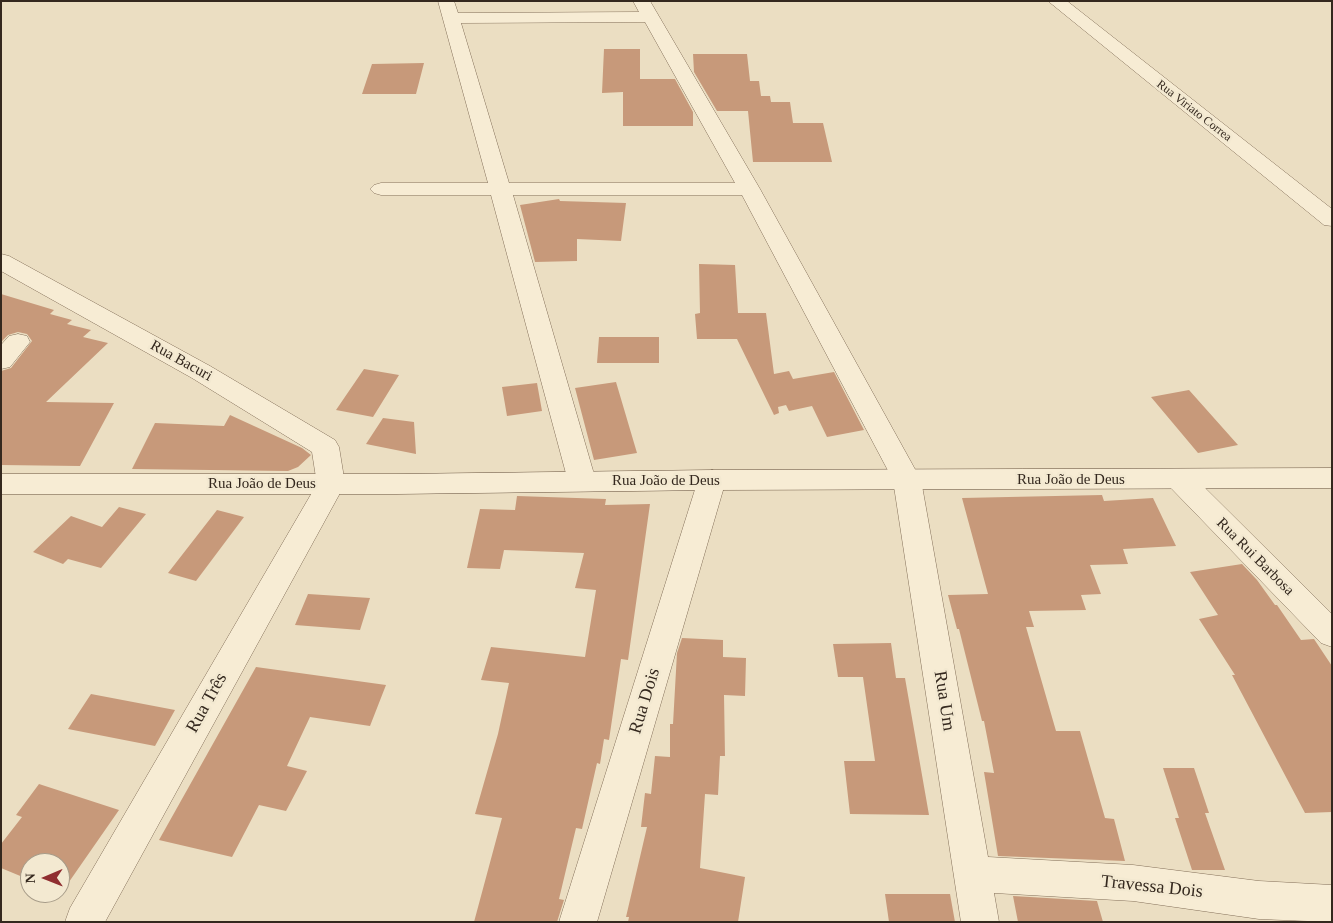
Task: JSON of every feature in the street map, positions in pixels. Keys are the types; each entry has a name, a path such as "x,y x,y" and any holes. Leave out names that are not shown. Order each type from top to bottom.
{"street":[{"name":"Rua Viriato Correa","path":"1056,1 1332,220"},
{"path":"582,482 448,10 645,9"},
{"name":"Rua Um","path":"645,9 749,188 907,480 980,922"},
{"path":"381,189 749,188"},
{"name":"Rua Bacuri","path":"1,261 201,372 325,447 331,484"},
{"path":"1,361 18,342"},
{"name":"Rua João de Deus","path":"1,484 1332,478"},
{"name":"Rua Rui Barbosa","path":"1179,479 1332,634"},
{"name":"Rua Dois","path":"578,922 712,480"},
{"name":"Rua Três","path":"84,922 331,484"},
{"name":"Travessa Dois","path":"972,874 1133,883 1259,900 1332,904"}],"building":[{"path":"604,49 640,49 640,79 675,79 693,112 693,126 623,126 623,92 602,93"},
{"path":"693,54 747,54 750,81 759,81 761,96 770,96 771,102 790,102 793,123 823,123 832,162 753,162 748,111 717,111 694,72"},
{"path":"424,63 416,94 362,94 372,64"},
{"path":"559,199 560,201 626,203 621,241 577,239 577,261 535,262 520,205"},
{"path":"699,264 735,265 738,313 766,313 774,374 789,371 793,379 834,372 864,430 827,437 812,406 789,411 786,405 778,407 779,413 774,415 737,339 697,339 695,314 700,313"},
{"path":"1,294 54,310 50,314 72,320 67,324 91,330 83,337 108,343 46,402 114,403 80,466 1,465 1,371 11,368 32,341 27,334 18,332 8,335 1,342"},
{"path":"599,337 659,337 659,363 597,363"},
{"path":"364,369 399,375 373,417 336,410"},
{"path":"616,382 637,453 594,460 575,388"},
{"path":"537,383 542,411 507,416 502,387"},
{"path":"1189,390 1238,445 1198,453 1151,397"},
{"path":"230,415 302,448 311,455 298,467 288,471 132,469 155,423 224,426"},
{"path":"383,418 414,422 416,454 366,444"},
{"path":"1102,495 1104,501 1153,498 1176,546 1123,549 1128,564 1090,565 1101,594 1081,595 1086,610 1029,611 1034,627 1026,627 1056,731 1080,731 1105,818 1114,819 1125,861 998,856 984,772 994,773 984,721 982,721 959,629 957,629 948,595 988,594 962,498"},
{"path":"517,496 606,499 605,505 650,504 628,660 621,659 609,740 604,739 600,764 597,763 582,829 576,828 559,899 564,900 557,922 474,922 502,818 475,814 498,734 509,683 481,680 491,647 585,657 596,590 575,588 584,553 504,550 500,569 467,568 480,509 515,510"},
{"path":"119,507 146,514 101,568 68,559 63,564 33,552 71,516 102,527"},
{"path":"217,510 244,517 196,581 168,573"},
{"path":"1242,564 1257,580 1275,605 1277,605 1301,640 1314,639 1332,666 1332,812 1305,813 1232,675 1235,675 1199,619 1218,615 1190,572"},
{"path":"308,594 370,598 360,630 295,625"},
{"path":"682,638 723,640 723,657 746,658 745,696 724,695 725,756 720,756 718,795 705,794 700,868 745,877 738,922 628,922 629,917 626,917 647,827 641,827 645,793 651,794 655,756 670,757 670,724 673,724 677,653"},
{"path":"891,643 896,678 905,678 929,815 850,814 844,761 875,761 863,677 838,677 833,644"},
{"path":"256,667 386,685 370,726 310,717 287,766 307,771 286,811 259,805 232,857 159,840"},
{"path":"91,694 175,710 155,746 68,729"},
{"path":"1163,768 1194,768 1209,813 1205,813 1225,870 1192,870 1175,818 1179,818"},
{"path":"39,784 119,810 70,880 70,853 20,853 20,876 1,868 1,844 22,817 16,815"},
{"path":"885,894 950,894 955,922 889,922"},
{"path":"1013,896 1097,901 1103,922 1018,922"}]}
